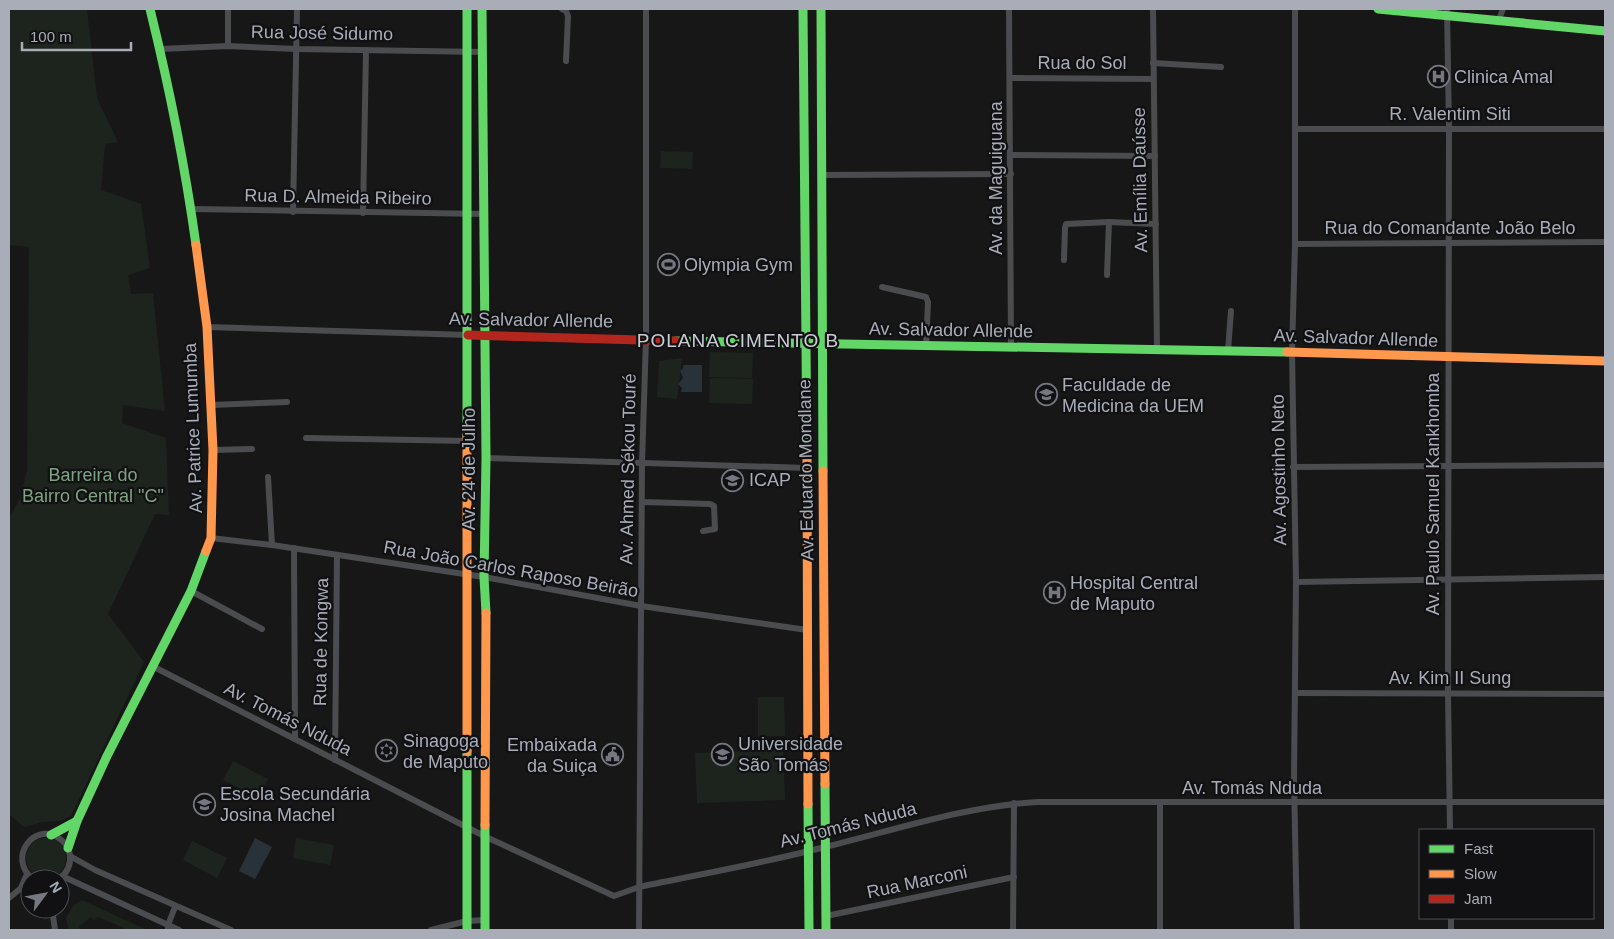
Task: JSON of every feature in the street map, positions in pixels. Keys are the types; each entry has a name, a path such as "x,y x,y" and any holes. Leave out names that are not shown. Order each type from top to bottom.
{"main road":[{"name":"Av. Patrice Lumumba","path":"69,852 77,821 107,756 154,667 191,591 211,538 211,405 206,327 191,209 160,50 150,9"},
{"name":"Av. 24 de Julho","path":"467,9 467,926"},
{"name":"Av. 24 de Julho","path":"482,9 486,458 484,576 486,617 486,930"},
{"name":"Av. Eduardo Mondlane","path":"803,9 805,317 807,344 809,930"},
{"name":"Av. Eduardo Mondlane","path":"820,9 826,930"},
{"path":"1378,9 1447,12 1499,20 1605,31"},
{"name":"Av. Salvador Allende","path":"468,335 807,344 1292,352 1605,361"},
{"path":"51,835 77,821"}],"street":[{"path":"228,9 228,46"},
{"path":"293,212 297,9"},
{"path":"562,9 566,11 568,16 566,61"},
{"name":"Av. Ahmed Sékou Touré","path":"639,930 642,463 646,339 646,9"},
{"name":"Av. da Maguiguana","path":"1010,9 1011,348"},
{"name":"Av. Emília Daússe","path":"1153,9 1157,350"},
{"name":"Av. Agostinho Neto","path":"1295,9 1296,244 1292,352 1296,582 1294,692 1297,930"},
{"path":"1499,20 1503,9"},
{"name":"Av. Paulo Samuel Kankhomba","path":"1447,12 1449,129 1447,465 1450,829"},
{"name":"Rua José Sidumo","path":"160,50 228,46 297,49 468,50 483,52"},
{"path":"363,213 366,50"},
{"path":"1153,63 1221,67"},
{"name":"Rua do Sol","path":"1010,78 1153,79"},
{"name":"R. Valentim Siti","path":"1295,130 1605,129"},
{"path":"1011,155 1155,156"},
{"path":"822,175 1011,174"},
{"name":"Rua D. Almeida Ribeiro","path":"191,209 484,214"},
{"path":"1064,260 1065,228 1069,222 1156,224"},
{"path":"1107,275 1109,222"},
{"name":"Rua do Comandante João Belo","path":"1296,244 1605,242"},
{"path":"882,287 926,296 928,302 926,346"},
{"path":"1228,351 1232,310"},
{"name":"Av. Salvador Allende","path":"206,327 468,335"},
{"path":"211,405 287,402"},
{"path":"306,438 468,441"},
{"path":"212,450 252,449"},
{"path":"486,458 807,468"},
{"path":"1293,467 1605,464"},
{"path":"268,477 272,545"},
{"path":"642,502 710,504 714,506 715,529 703,531"},
{"name":"Rua João Carlos Raposo Beirão","path":"211,538 294,548 484,576 641,606 807,630"},
{"path":"294,548 295,739"},
{"name":"Rua de Kongwa","path":"335,760 337,555"},
{"path":"1296,582 1605,577"},
{"path":"191,591 262,629"},
{"name":"Av. Tomás Nduda","path":"154,667 468,826 486,837 609,894 619,895 639,887 809,852 935,820 1014,803 1605,802"},
{"name":"Av. Kim II Sung","path":"1294,692 1605,694"},
{"path":"1160,802 1160,930"},
{"path":"1013,930 1014,803"},
{"path":"25,869 22,860 25,845 37,836 51,835 58,837 69,852 95,870 230,930"},
{"path":"68,869 69,852"},
{"name":"Rua Marconi","path":"826,916 1014,877"},
{"path":"70,881 168,928 179,930"},
{"path":"9,898 20,889"},
{"path":"168,928 175,907"},
{"path":"431,930 467,926 485,920"}],"green space":[{"name":"Barreira do Bairro Central \"C\"","path":"9,9 87,9 97,98 118,142 105,144 101,190 141,204 150,268 128,275 131,294 153,293 165,411 123,405 122,423 166,438 169,515 155,514 108,614 144,662 71,816 60,821 43,822 24,827 9,814 9,518 20,499 27,470 29,247 9,245"},
{"path":"661,151 693,152 692,169 660,168"},
{"path":"710,352 753,353 752,378 709,377"},
{"path":"682,358 677,399 657,397 659,361"},
{"path":"710,378 753,379 752,404 709,403"},
{"path":"758,697 784,697 785,736 758,736"},
{"path":"783,750 785,800 697,803 695,753"},
{"path":"233,761 268,779 258,798 223,780"},
{"path":"42,838 50,838 57,841 63,847 66,854 66,862 63,869 29,869 26,862 26,854 29,847 35,841"},
{"path":"296,838 334,845 330,865 293,858"},
{"path":"192,841 227,858 217,878 183,860"},
{"path":"82,900 147,930 124,930 124,928 98,917 94,920 91,917 79,926 80,930 69,930 66,919 70,919 70,912 74,905"}],"shaded area":[{"path":"683,365 702,365 702,392 681,392 682,388 678,384 683,378 680,371"},
{"path":"255,838 272,847 255,879 239,871"}],"traffic: fast":[{"path":"150,9 176,126 196,245"},
{"path":"467,9 467,436"},
{"path":"482,9 486,458 484,577 486,613"},
{"path":"803,9 807,457"},
{"path":"821,9 823,471"},
{"path":"1378,9 1605,31"},
{"path":"676,341 1287,352"},
{"path":"68,848 77,821 107,756 191,591 206,551"},
{"path":"467,751 467,930"},
{"path":"825,784 826,930"},
{"path":"808,804 809,930"},
{"path":"51,835 77,821"},
{"path":"485,825 485,930"}],"traffic: slow":[{"path":"196,245 207,327 213,450 211,538 206,551"},
{"path":"1287,352 1605,361"},
{"path":"467,436 467,751"},
{"path":"807,457 808,804"},
{"path":"823,471 825,784"},
{"path":"485,825 486,613"}],"traffic: jam":[{"path":"468,335 676,341"}],"place":[{"name":"Clinica Amal","path":"1438,77"},
{"name":"Olympia Gym","path":"668,265"},
{"name":"Faculdade de Medicina da UEM","path":"1046,395"},
{"name":"ICAP","path":"733,480"},
{"name":"Hospital Central de Maputo","path":"1054,593"},
{"name":"Sinagoga de Maputo","path":"387,751"},
{"name":"Universidade São Tomás","path":"722,754"},
{"name":"Embaixada da Suiça","path":"613,755"},
{"name":"Escola Secundária Josina Machel","path":"204,804"}],"district":[{"name":"POLANA CIMENTO B","path":"738,340"}]}
